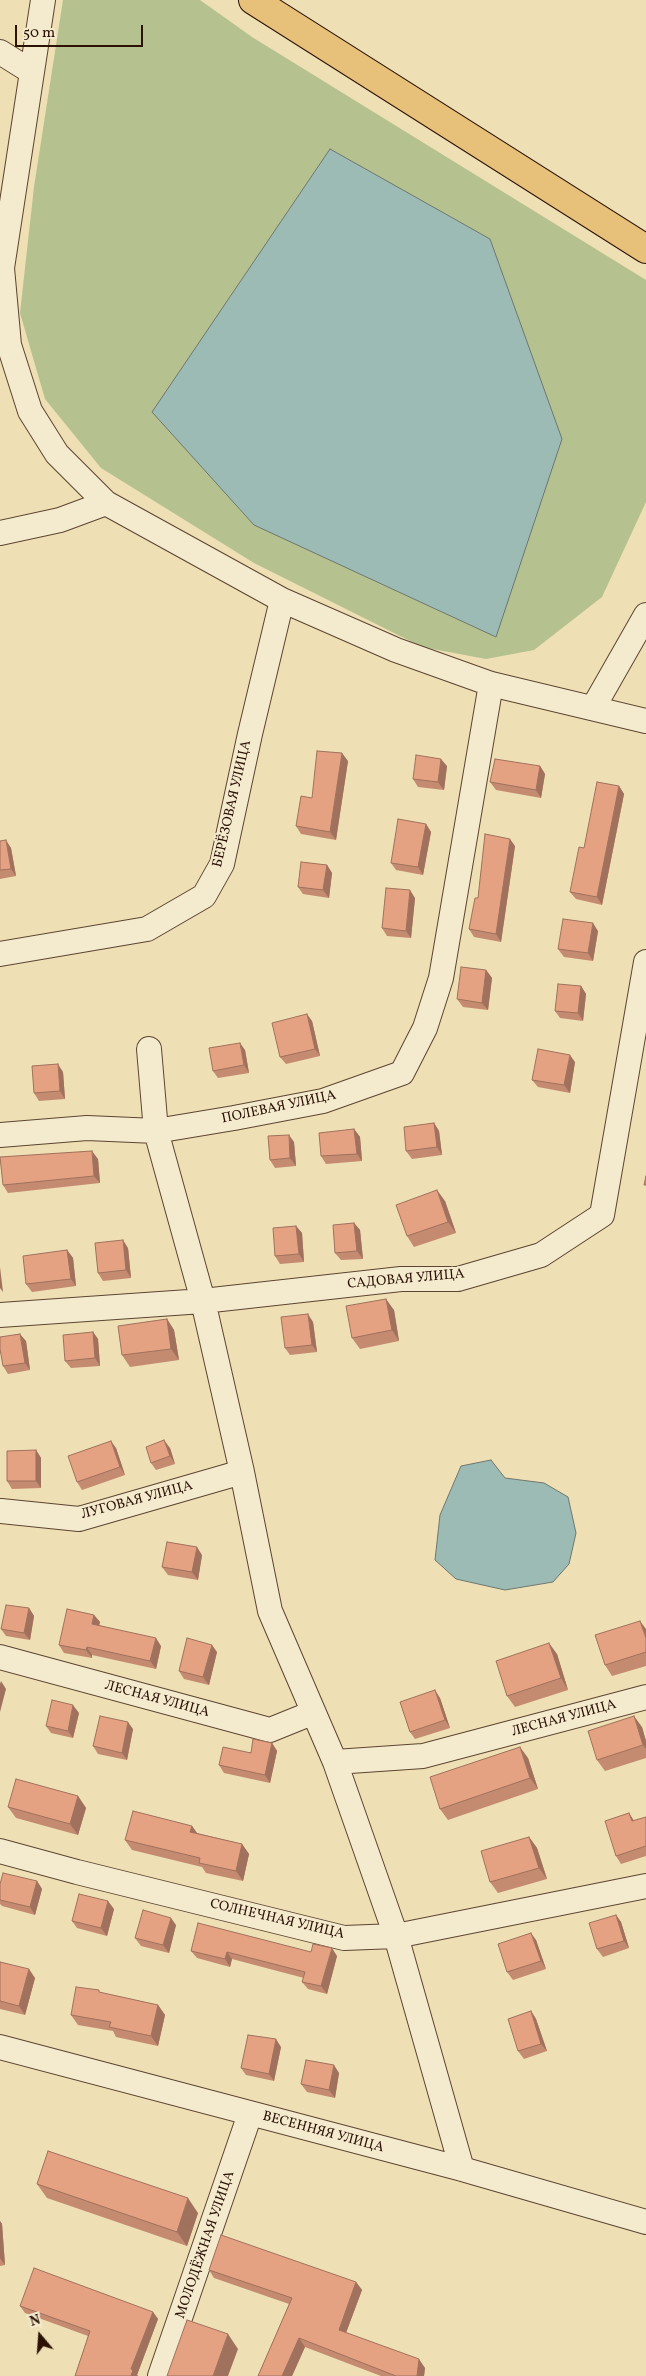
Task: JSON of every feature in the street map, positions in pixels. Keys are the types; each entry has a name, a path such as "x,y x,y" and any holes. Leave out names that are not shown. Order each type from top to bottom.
{"main road":[{"path":"253,0 646,249"}],"street":[{"path":"43,0 2,268 9,345 30,411 58,454 106,503 282,600 396,650 490,684 646,721"},
{"path":"0,52 32,72"},
{"path":"0,533 60,520 106,503"},
{"name":"БЕРЁЗОВАЯ УЛИЦА","path":"0,954 147,929 204,896 222,864 250,734 282,600"},
{"path":"593,708 646,615"},
{"name":"ПОЛЕВАЯ УЛИЦА","path":"0,1135 87,1128 156,1131 323,1101 402,1073 425,1028 441,978 490,684"},
{"name":"САДОВАЯ УЛИЦА","path":"0,1315 203,1300 401,1279 458,1279 541,1255 602,1215 646,962"},
{"path":"149,1050 156,1131 203,1300 242,1472 270,1611 312,1713 335,1762 396,1936 462,2169"},
{"name":"ЛУГОВАЯ УЛИЦА","path":"1,1511 79,1519 242,1472"},
{"name":"ЛЕСНАЯ УЛИЦА","path":"0,1657 270,1730 312,1713"},
{"name":"ЛЕСНАЯ УЛИЦА","path":"335,1762 423,1756 646,1697"},
{"name":"СОЛНЕЧНАЯ УЛИЦА","path":"0,1850 77,1872 344,1938 396,1936 646,1886"},
{"name":"ВЕСЕННЯЯ УЛИЦА","path":"0,2047 462,2169 646,2222"},
{"name":"МОЛОДЁЖНАЯ УЛИЦА","path":"160,2376 250,2114"}],"green space":[{"path":"63,0 200,0 252,37 646,280 646,502 602,597 534,650 486,659 422,647 254,563 101,468 45,399 20,313 34,187"}],"water":[{"path":"330,149 490,239 562,439 496,637 254,525 152,412"},
{"path":"491,1460 505,1478 544,1483 568,1497 576,1533 569,1564 553,1582 505,1590 456,1579 435,1560 440,1515 461,1466"}],"building":[{"path":"317,751 342,753 330,832 296,826 301,796 312,798"},
{"path":"416,755 441,759 438,782 413,779"},
{"path":"495,759 540,766 536,790 490,782"},
{"path":"597,782 619,786 597,897 570,892 579,847 584,848"},
{"path":"398,819 426,824 418,867 391,863"},
{"path":"485,834 510,839 496,934 469,929 475,898 478,898"},
{"path":"6,840 11,869 0,870 0,841"},
{"path":"301,862 327,865 323,890 298,887"},
{"path":"386,888 410,890 406,931 382,928"},
{"path":"563,919 593,923 588,953 558,949"},
{"path":"461,967 486,970 482,1003 457,999"},
{"path":"558,984 581,986 578,1013 555,1011"},
{"path":"307,1014 315,1049 280,1057 272,1023"},
{"path":"240,1043 244,1065 213,1071 209,1048"},
{"path":"538,1049 570,1055 564,1085 532,1080"},
{"path":"58,1064 60,1091 34,1093 32,1066"},
{"path":"434,1123 437,1147 406,1151 404,1127"},
{"path":"354,1129 357,1154 321,1156 319,1133"},
{"path":"289,1135 290,1158 270,1160 268,1136"},
{"path":"92,1151 94,1176 3,1185 0,1157"},
{"path":"437,1190 448,1222 407,1236 396,1205"},
{"path":"354,1223 357,1251 335,1253 333,1225"},
{"path":"296,1226 299,1254 275,1256 273,1228"},
{"path":"123,1240 126,1270 98,1273 95,1243"},
{"path":"67,1250 71,1279 26,1284 23,1256"},
{"path":"386,1299 392,1330 352,1338 346,1306"},
{"path":"308,1314 312,1345 285,1348 281,1317"},
{"path":"167,1319 171,1349 122,1355 118,1326"},
{"path":"93,1332 95,1358 65,1361 63,1335"},
{"path":"20,1334 25,1363 3,1366 0,1337"},
{"path":"164,1440 170,1456 151,1463 146,1447"},
{"path":"111,1441 120,1467 77,1482 68,1456"},
{"path":"36,1450 36,1481 7,1481 7,1451"},
{"path":"167,1542 197,1547 192,1572 162,1567"},
{"path":"6,1605 29,1608 24,1633 1,1629"},
{"path":"67,1609 94,1615 92,1624 156,1638 150,1661 87,1647 86,1650 59,1645"},
{"path":"640,1621 646,1638 646,1652 605,1665 595,1635"},
{"path":"187,1638 212,1645 203,1677 179,1671"},
{"path":"549,1643 561,1678 507,1696 496,1661"},
{"path":"435,1690 445,1720 410,1732 400,1702"},
{"path":"52,1700 73,1705 68,1731 46,1726"},
{"path":"100,1716 128,1722 122,1753 93,1746"},
{"path":"634,1716 643,1745 597,1760 588,1731"},
{"path":"253,1739 272,1743 265,1775 219,1765 223,1747 251,1753"},
{"path":"520,1747 530,1778 440,1809 430,1777"},
{"path":"16,1779 78,1796 70,1824 8,1807"},
{"path":"133,1811 192,1826 190,1832 242,1844 236,1871 199,1863 200,1858 125,1840"},
{"path":"629,1813 632,1821 646,1817 646,1846 616,1856 605,1821"},
{"path":"529,1837 539,1868 490,1882 481,1851"},
{"path":"3,1873 37,1881 30,1907 0,1900 0,1884"},
{"path":"79,1894 108,1901 101,1928 72,1921"},
{"path":"143,1910 171,1918 163,1945 135,1938"},
{"path":"616,1915 624,1941 597,1949 589,1923"},
{"path":"198,1923 311,1952 313,1944 332,1948 321,1986 302,1982 305,1972 227,1952 225,1959 191,1951"},
{"path":"531,1933 541,1961 507,1972 498,1944"},
{"path":"0,1962 29,1969 19,2006 0,2001"},
{"path":"76,1987 99,1990 99,1992 158,2005 151,2036 109,2027 111,2022 71,2015"},
{"path":"531,2011 541,2044 518,2051 508,2019"},
{"path":"248,2035 276,2039 269,2074 241,2068"},
{"path":"306,2060 334,2065 329,2090 301,2084"},
{"path":"48,2151 188,2198 177,2232 37,2184"},
{"path":"221,2235 356,2282 339,2330 419,2359 417,2376 396,2376 299,2338 282,2376 258,2376 292,2298 209,2270"},
{"path":"34,2268 153,2312 131,2369 133,2370 131,2376 75,2376 90,2331 20,2306"},
{"path":"187,2320 228,2334 213,2376 167,2376"}]}
